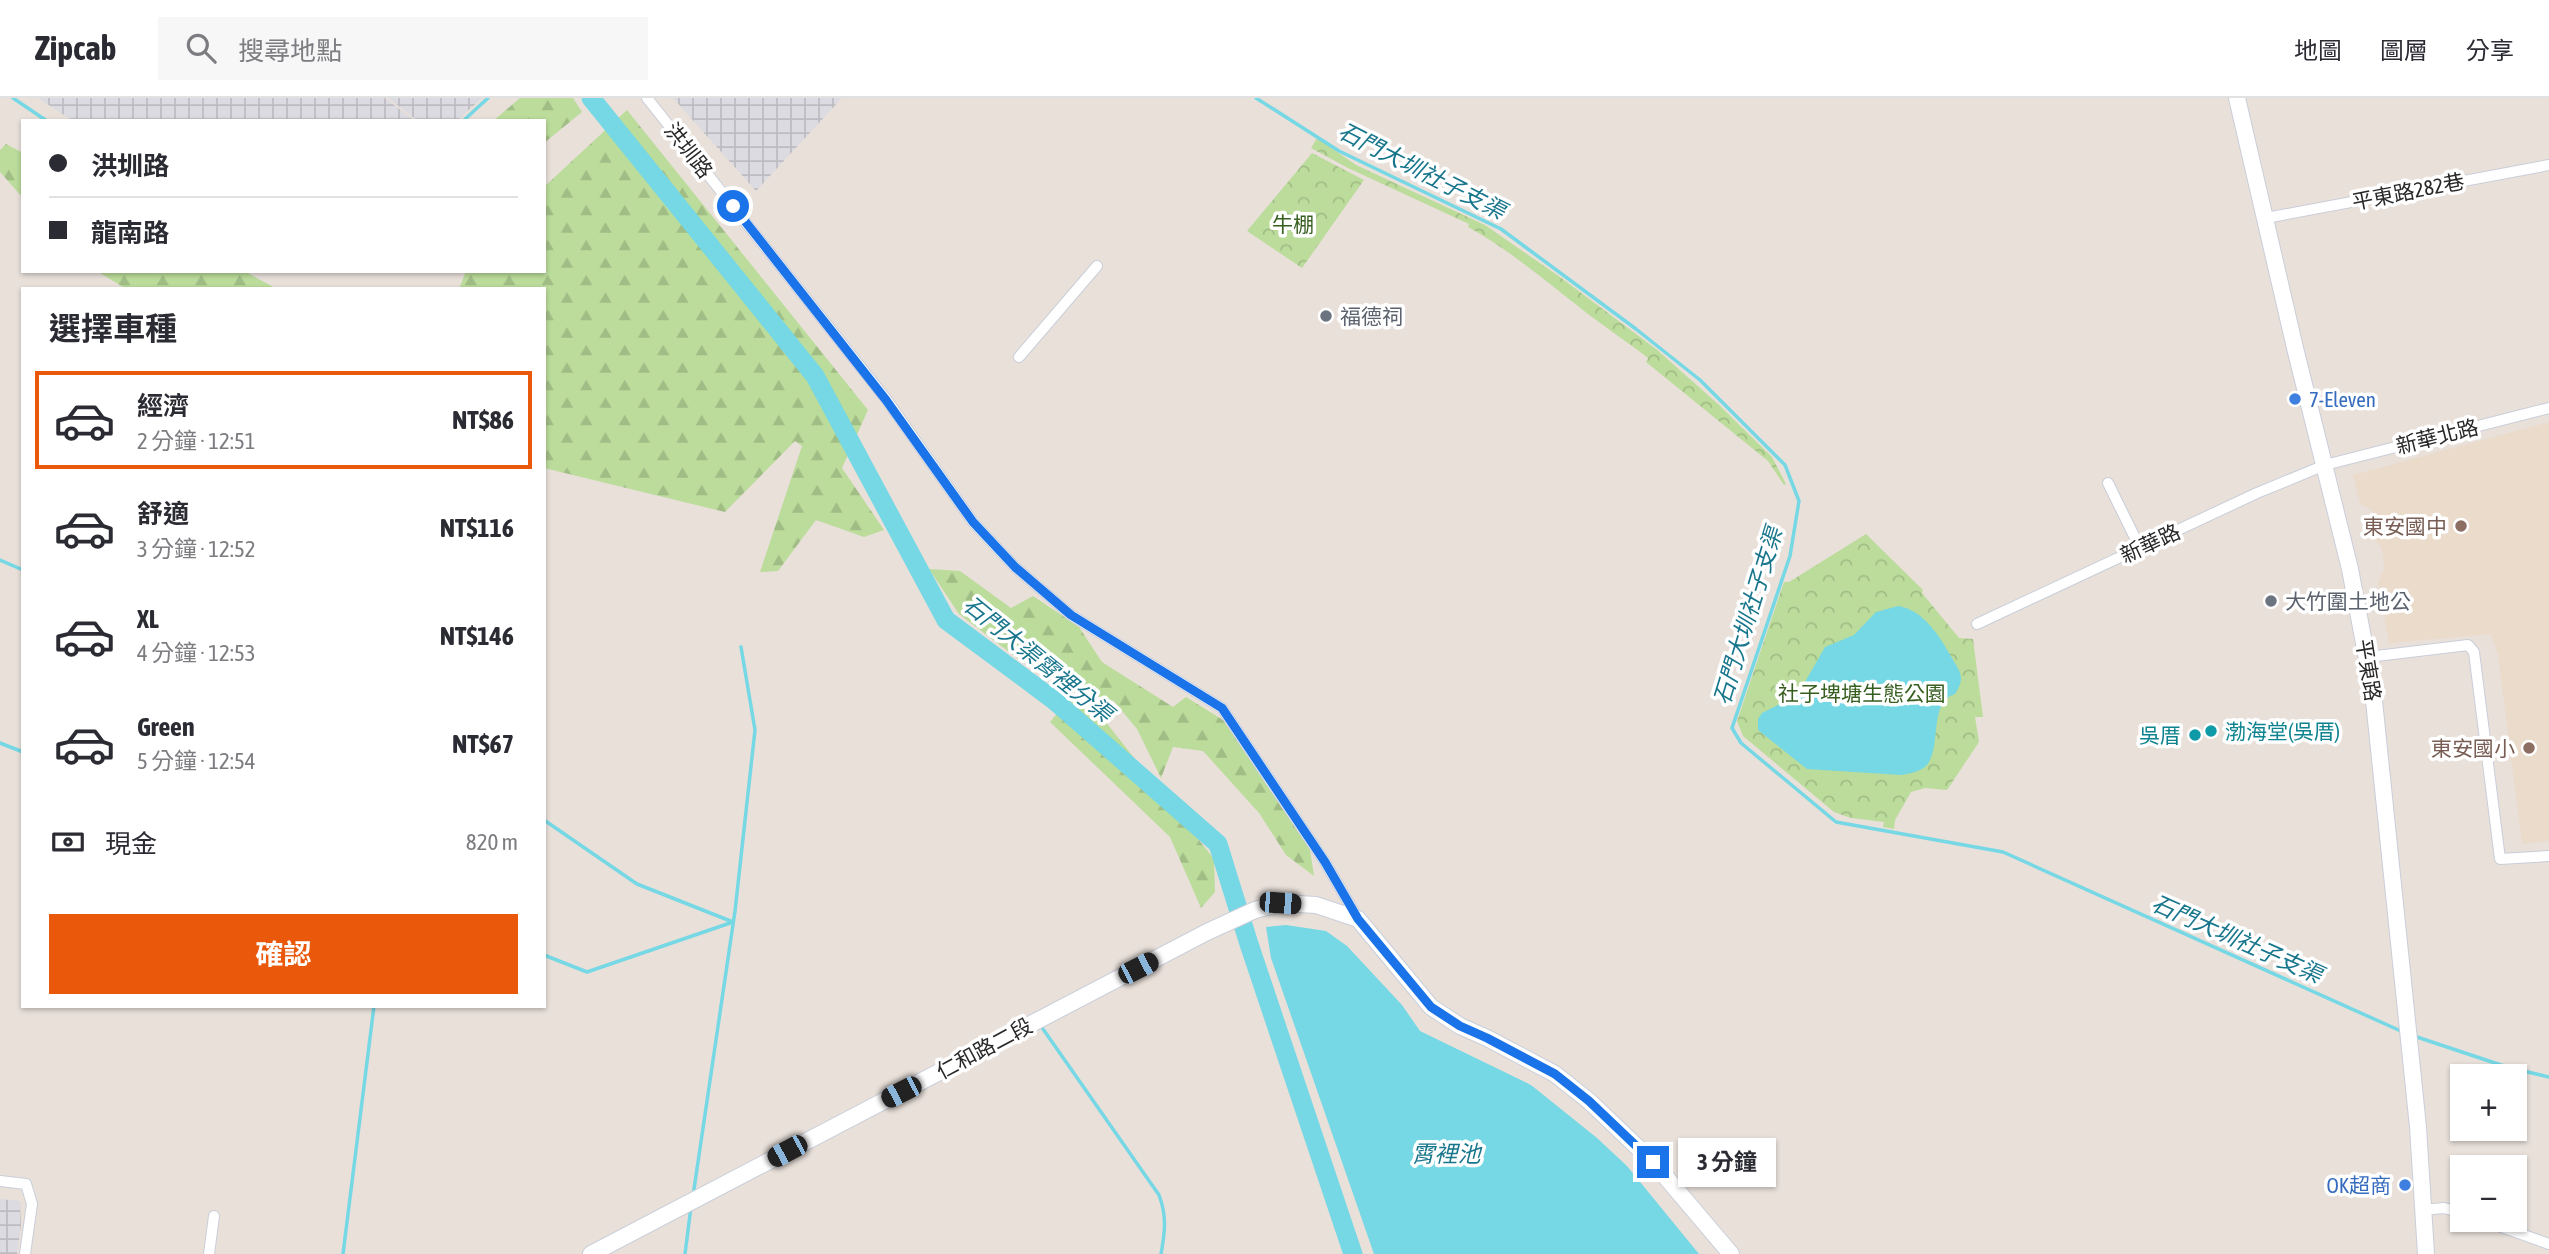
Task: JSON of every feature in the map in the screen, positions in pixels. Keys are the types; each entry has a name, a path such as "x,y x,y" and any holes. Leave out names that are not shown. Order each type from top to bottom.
{"main road":[{"name":"平東路","path":"2237,98 2350,569 2368,657 2380,744 2418,1127 2426,1254"},
{"name":"仁和路二段","path":"591,1254 1250,912 1280,903 1316,905 1358,919"},
{"path":"1358,919 1431,1007 1460,1026 1555,1074 1589,1101 1653,1162 1731,1254"}],"street":[{"name":"洪圳路","path":"648,98 886,400 973,522 1015,567 1071,615 1222,708 1325,862 1358,919"},
{"name":"平東路282巷","path":"2266,218 2549,165"},
{"path":"1020,357 1097,266"},
{"name":"新華北路","path":"2325,465 2549,408"},
{"name":"新華路","path":"1978,624 2257,493 2325,465"},
{"path":"2108,483 2140,548"},
{"path":"2368,657 2468,645 2473,652 2500,859 2549,856"},
{"path":"0,1181 26,1184 32,1204 25,1254"},
{"path":"2422,1210 2450,1210"},
{"path":"209,1254 214,1216"},
{"path":"2516,1232 2549,1244"}],"shaded area":[{"path":"38,98 385,98 412,119 70,119"},
{"path":"388,98 482,98 459,119 415,119"},
{"path":"673,98 842,98 756,191"},
{"name":"東安國中","path":"2549,422 2549,841 2522,844 2498,655 2491,634 2389,643 2378,582 2384,569 2383,556 2380,545 2375,541 2373,511 2360,504 2353,475"},
{"path":"0,1199 20,1201 21,1225 17,1254 0,1254"}],"green space":[{"path":"520,98 573,98 582,112 546,141 546,119 495,119"},
{"path":"627,110 868,410 842,468 884,530 864,537 816,520 778,571 760,572 802,446 795,441 725,512 546,468 546,287 460,287 465,273 546,273 546,185"},
{"path":"1317,138 1356,165 1485,225 1560,277 1656,349 1718,404 1772,457 1786,484 1784,485 1768,461 1646,362 1648,358 1524,264 1468,227 1469,224 1311,148"},
{"path":"6,144 21,152 21,196 0,172 0,150"},
{"name":"牛棚","path":"1312,153 1364,180 1302,268 1247,231"},
{"path":"100,273 248,273 273,287 123,287"},
{"name":"社子埤塘生態公園","path":"1866,534 1923,590 1922,593 1959,638 1973,639 1983,717 1975,717 1979,742 1947,790 1925,788 1911,792 1895,820 1894,829 1883,827 1884,822 1851,818 1834,812 1743,736 1737,721 1784,582 1789,582"},
{"path":"929,569 960,571 1011,608 1033,596 1079,627 1102,662 1173,707 1186,697 1223,720 1309,843 1314,876 1286,855 1259,813 1203,751 1173,747 1161,778 1137,729 1113,700 1101,716 1214,859 1215,892 1201,908 1170,837 1050,722 1067,702 1079,681 1036,651 1017,658 959,614"}],"water":[{"path":"1898,606 1916,613 1930,626 1961,675 1955,694 1941,706 1934,747 1925,767 1901,775 1807,769 1758,730 1758,719 1762,713 1778,705 1805,682 1825,647 1854,635 1876,612"},
{"name":"霄裡池","path":"1286,925 1326,931 1347,946 1402,1005 1420,1031 1531,1085 1627,1166 1699,1254 1374,1254 1271,958 1266,927"}],"waterway":[{"path":"13,98 44,119"},
{"path":"465,119 488,98"},
{"name":"石門大渠霄裡分渠","path":"591,98 815,376 946,620 1055,701 1218,844 1353,1254"},
{"name":"石門大圳社子支渠","path":"1256,98 1339,151 1501,229 1700,380 1785,465 1799,501 1790,556 1732,728 1741,743 1836,822 2003,852 2403,1032"},
{"path":"0,560 21,569"},
{"path":"693,1196 735,911 755,730 741,647"},
{"path":"0,743 21,751"},
{"path":"546,821 637,884 733,922"},
{"path":"546,956 587,972 733,922"},
{"path":"343,1254 374,1008"},
{"path":"1043,1029 1159,1195 1164,1224 1161,1254"},
{"path":"2414,1036 2507,1067 2549,1077"},
{"path":"685,1254 691,1207"}],"place":[{"name":"福德祠","path":"1326,316"},
{"name":"7-Eleven","path":"2295,399"},
{"name":"東安國中","path":"2461,526"},
{"name":"大竹圍土地公","path":"2271,601"},
{"name":"渤海堂(吳厝)","path":"2211,731"},
{"name":"吳厝","path":"2195,735"},
{"name":"東安國小","path":"2529,748"},
{"name":"OK超商","path":"2405,1185"}],"route":[{"path":"733,206 886,400 973,522 1015,567 1071,615 1222,708 1325,862 1358,919 1431,1007 1460,1026 1555,1074 1589,1101 1653,1162"}]}
